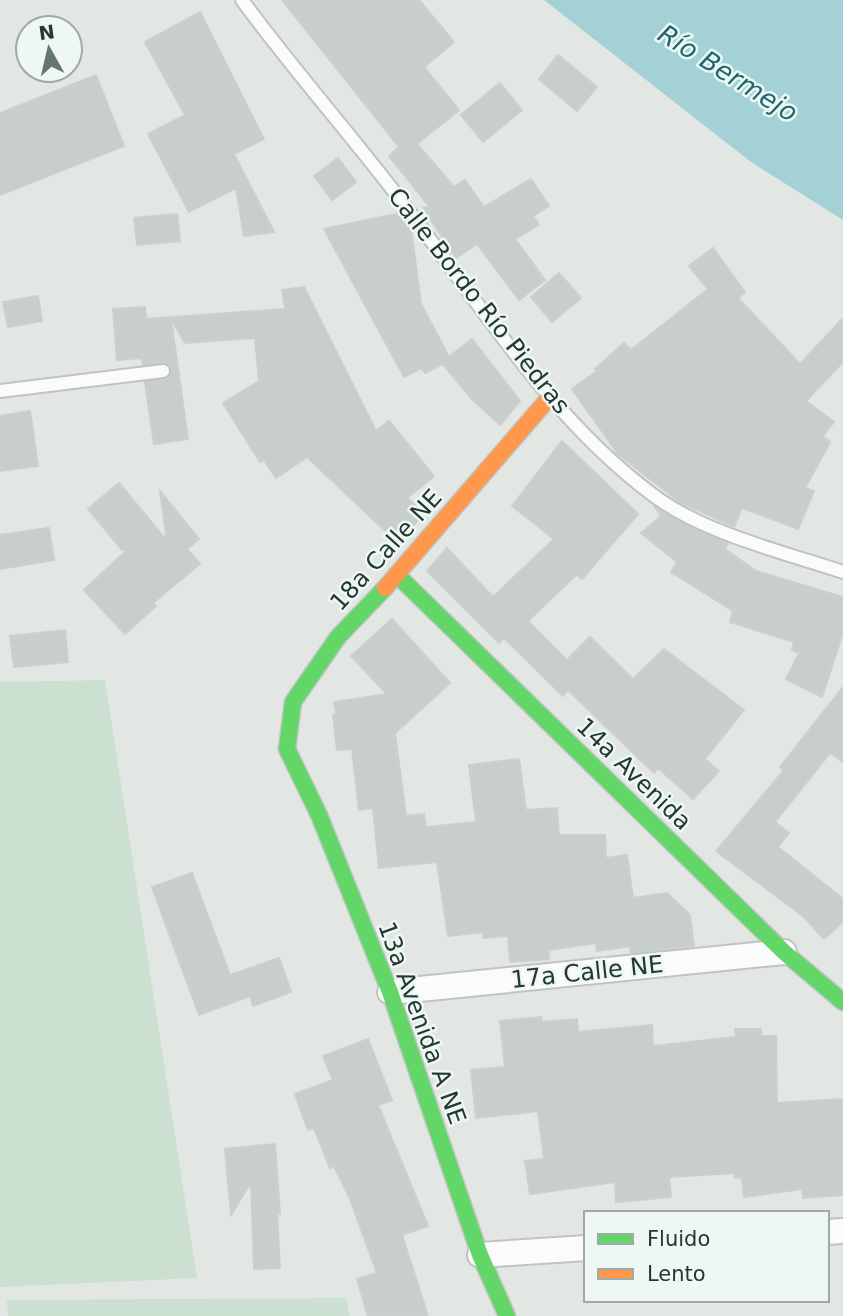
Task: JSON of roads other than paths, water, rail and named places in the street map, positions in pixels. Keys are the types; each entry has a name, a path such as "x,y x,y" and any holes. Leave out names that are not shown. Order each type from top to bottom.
{"street":[{"name":"18a Calle NE","path":"287,749 293,702 338,637 397,575 550,398"},
{"name":"14a Avenida","path":"397,575 784,952 843,1002"},
{"name":"13a Avenida A NE","path":"287,749 319,815 390,992 480,1255 507,1316"},
{"name":"17a Calle NE","path":"390,992 784,952"},
{"path":"480,1255 584,1248"}],"lane":[{"name":"Calle Bordo Río Piedras","path":"242,0 280,52 403,204 550,398 595,444 654,496 729,536 843,572"},
{"path":"0,391 163,371"}],"water":[{"name":"Río Bermejo","path":"544,0 843,0 843,220 751,162"}]}
